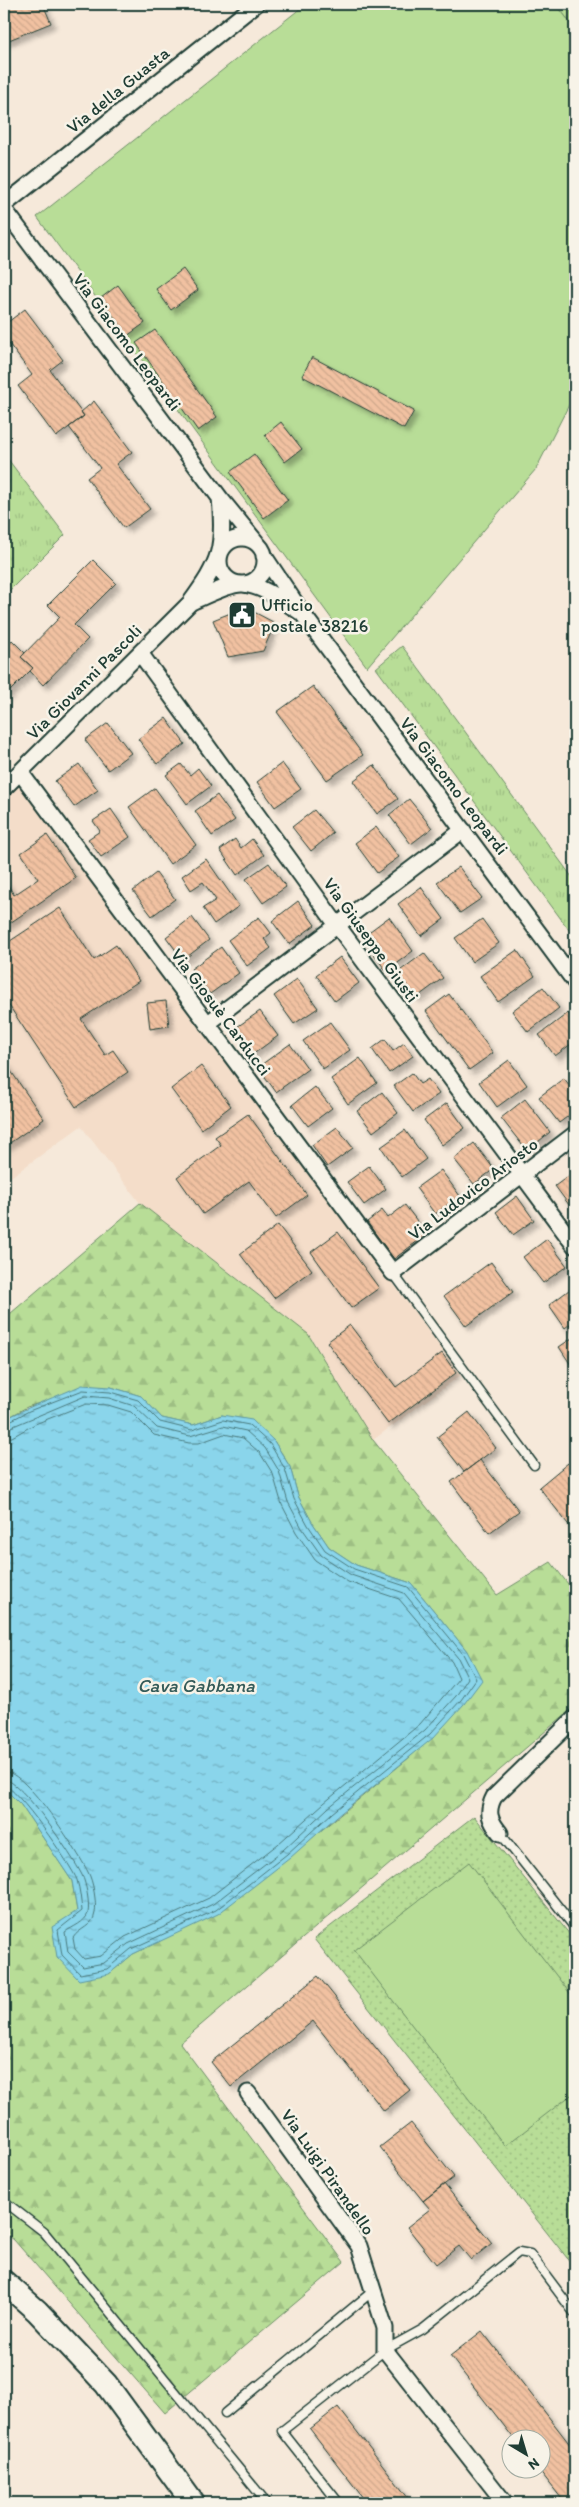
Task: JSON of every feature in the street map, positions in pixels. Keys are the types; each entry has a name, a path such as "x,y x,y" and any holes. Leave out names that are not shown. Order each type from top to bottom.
{"street":[{"name":"Via della Guasta","path":"4,207 256,4"},
{"name":"Via Giacomo Leopardi","path":"4,207 220,498 256,542 302,613 575,982"},
{"name":"Via Giacomo Leopardi","path":"220,498 222,524 219,557 221,572 226,578 264,590 302,613"},
{"path":"219,557 227,543 234,539 249,539 256,542"},
{"path":"242,584 249,582 262,572 264,556"},
{"name":"Via Giovanni Pascoli","path":"4,788 190,603 209,577 219,557"},
{"name":"Via Giovanni Pascoli","path":"190,603 207,595 242,584"},
{"name":"Via Giuseppe Giusti","path":"140,653 336,925 575,1246"},
{"name":"Via Giosuè Carducci","path":"20,772 393,1273"},
{"path":"207,1024 463,830"},
{"name":"Via Ludovico Ariosto","path":"393,1273 575,1134"},
{"path":"500,1833 489,1817 490,1806 494,1798 575,1718"},
{"name":"Via Luigi Pirandello","path":"248,2093 359,2246 385,2328 385,2350"},
{"path":"4,2282 37,2311 106,2384 193,2503"},
{"path":"385,2350 505,2503"}],"lane":[{"path":"393,1273 534,1466"},
{"path":"500,1833 575,1928"},
{"path":"4,2201 44,2232 267,2503"},
{"path":"339,2503 282,2431 385,2350 423,2329 519,2252 530,2254 575,2314"},
{"path":"225,2413 373,2291"}],"shaded area":[{"path":"19,778 461,1375 373,1440 308,1334 140,1203 81,1126 4,1182 4,794"}],"green space":[{"path":"306,4 556,4 575,29 575,393 536,469 367,667 37,217"},
{"path":"556,4 575,4 575,29"},
{"path":"4,454 65,535 4,596"},
{"path":"402,646 575,881 575,938 376,668"},
{"path":"140,1203 308,1334 373,1440 497,1595 551,1562 575,1593 575,1706 180,2043 344,2262 165,2413 14,2240 4,2232 4,1788 21,1805 72,1881 77,1911 109,1974 133,1954 161,1940 312,1838 410,1757 464,1704 467,1651 411,1583 356,1565 329,1547 312,1522 298,1496 290,1467 274,1441 222,1415 193,1425 162,1418 141,1396 111,1387 55,1398 27,1407 4,1420 4,1319"},
{"path":"474,1816 575,1941 575,2268 314,1939"},
{"path":"469,1862 575,2000 575,2092 505,2146 354,1950"}],"water":[{"name":"Cava Gabbana","path":"82,1385 111,1387 141,1396 162,1418 193,1425 222,1415 252,1420 274,1441 290,1467 298,1496 312,1522 329,1547 356,1565 411,1583 467,1651 482,1680 464,1704 433,1738 336,1817 290,1858 218,1914 133,1954 109,1974 79,1980 57,1957 52,1927 77,1911 72,1881 21,1805 4,1788 4,1420"}],"building":[{"path":"4,4 43,4 51,23 4,42"},
{"path":"183,269 198,290 171,310 156,289"},
{"path":"118,285 145,323 127,336 101,298"},
{"path":"25,309 63,360 50,370 84,416 56,437 18,386 32,375 4,337 4,325"},
{"path":"155,330 217,417 198,431 136,343"},
{"path":"312,357 414,411 404,429 302,376"},
{"path":"94,401 132,452 116,464 150,509 124,528 87,478 100,468 69,427 84,416 81,412"},
{"path":"281,422 302,449 285,462 265,435"},
{"path":"254,454 288,500 264,518 230,472"},
{"path":"93,560 116,583 74,625 88,639 43,685 30,671 33,668 21,657 60,617 48,605"},
{"path":"254,612 275,623 263,651 228,657 213,620 228,614"},
{"path":"12,640 25,653 21,657 33,668 4,697 4,648"},
{"path":"313,686 363,755 327,780 277,712"},
{"path":"166,718 185,744 157,764 138,739"},
{"path":"108,723 131,753 108,770 85,740"},
{"path":"282,763 301,789 275,807 257,782"},
{"path":"79,764 98,790 74,807 55,781"},
{"path":"181,764 190,775 198,768 211,786 187,804 166,775"},
{"path":"374,765 398,799 377,814 353,781"},
{"path":"155,788 196,845 170,864 129,807"},
{"path":"217,795 235,820 212,836 195,811"},
{"path":"409,799 432,828 411,844 389,815"},
{"path":"111,809 130,837 101,857 88,839 100,831 93,821"},
{"path":"314,810 333,833 311,851 292,827"},
{"path":"376,827 399,857 377,873 355,843"},
{"path":"47,835 76,878 4,927 4,879 14,895 38,879 21,853"},
{"path":"235,839 241,848 252,839 264,855 237,875 220,850"},
{"path":"206,859 239,906 214,924 203,908 216,900 203,882 191,890 182,876"},
{"path":"269,863 286,887 263,903 246,879"},
{"path":"459,867 482,898 460,913 437,882"},
{"path":"156,873 175,899 152,916 133,891"},
{"path":"421,887 444,919 421,936 398,904"},
{"path":"298,901 315,925 289,944 272,921"},
{"path":"60,908 94,960 116,945 139,981 81,1019 105,1055 113,1050 128,1072 76,1107 4,998 4,945"},
{"path":"192,917 209,940 183,960 166,937"},
{"path":"259,917 271,933 264,939 271,948 247,966 228,940"},
{"path":"389,917 413,951 386,971 362,937"},
{"path":"482,919 499,943 472,962 455,938"},
{"path":"221,947 239,973 210,994 191,969"},
{"path":"517,950 535,976 498,1002 480,976"},
{"path":"424,953 443,978 416,998 397,973"},
{"path":"340,957 359,983 335,1001 316,975"},
{"path":"297,979 318,1008 294,1024 274,996"},
{"path":"543,987 559,1008 528,1032 512,1011"},
{"path":"449,994 493,1053 469,1070 426,1011"},
{"path":"166,1001 169,1026 150,1029 147,1003"},
{"path":"260,1011 278,1036 252,1055 234,1029"},
{"path":"568,1013 575,1023 575,1041 555,1056 539,1035"},
{"path":"330,1022 350,1050 323,1069 303,1041"},
{"path":"385,1039 393,1051 404,1043 413,1056 389,1073 372,1049"},
{"path":"290,1044 308,1069 276,1092 258,1067"},
{"path":"360,1058 377,1083 348,1104 331,1079"},
{"path":"509,1060 527,1085 497,1107 479,1082"},
{"path":"4,1061 44,1119 4,1147"},
{"path":"201,1066 231,1106 201,1129 171,1089"},
{"path":"412,1073 420,1084 428,1079 439,1094 413,1112 394,1086"},
{"path":"564,1078 575,1093 575,1111 559,1123 539,1097"},
{"path":"315,1087 332,1108 308,1126 292,1105"},
{"path":"382,1092 398,1113 373,1132 357,1111"},
{"path":"525,1099 550,1132 527,1151 501,1118"},
{"path":"447,1103 465,1128 442,1145 424,1120"},
{"path":"248,1114 307,1195 276,1218 249,1181 203,1214 177,1177 221,1145 215,1137"},
{"path":"337,1127 353,1148 327,1167 312,1145"},
{"path":"405,1130 426,1159 402,1177 381,1147"},
{"path":"474,1143 494,1169 474,1184 454,1159"},
{"path":"369,1166 386,1189 364,1205 347,1182"},
{"path":"441,1170 460,1196 435,1214 416,1188"},
{"path":"575,1171 575,1207 572,1209 555,1186"},
{"path":"517,1196 534,1220 513,1235 496,1212"},
{"path":"405,1205 427,1234 394,1259 367,1222 382,1210 388,1218"},
{"path":"278,1225 312,1270 274,1298 240,1254"},
{"path":"338,1232 379,1288 351,1308 311,1252"},
{"path":"547,1239 567,1266 543,1283 523,1257"},
{"path":"491,1262 513,1292 466,1326 444,1296"},
{"path":"573,1287 575,1289 575,1320 565,1328 549,1305"},
{"path":"350,1325 396,1387 442,1353 456,1373 388,1424 327,1342"},
{"path":"575,1336 575,1371 559,1347"},
{"path":"469,1412 496,1448 464,1472 437,1437"},
{"path":"480,1460 519,1511 489,1533 451,1482"},
{"path":"568,1463 575,1472 575,1533 539,1487"},
{"path":"318,1976 410,2090 384,2111 313,2021 231,2087 211,2062"},
{"path":"411,2123 454,2177 423,2201 380,2147"},
{"path":"444,2184 492,2243 471,2260 459,2246 436,2264 407,2227 430,2209 423,2201"},
{"path":"482,2331 575,2451 575,2503 565,2503 547,2480 552,2480 552,2430 507,2430 450,2356"},
{"path":"338,2407 412,2503 367,2503 310,2429"}],"place":[{"name":"Ufficio postale 38216","path":"242,615"}]}
